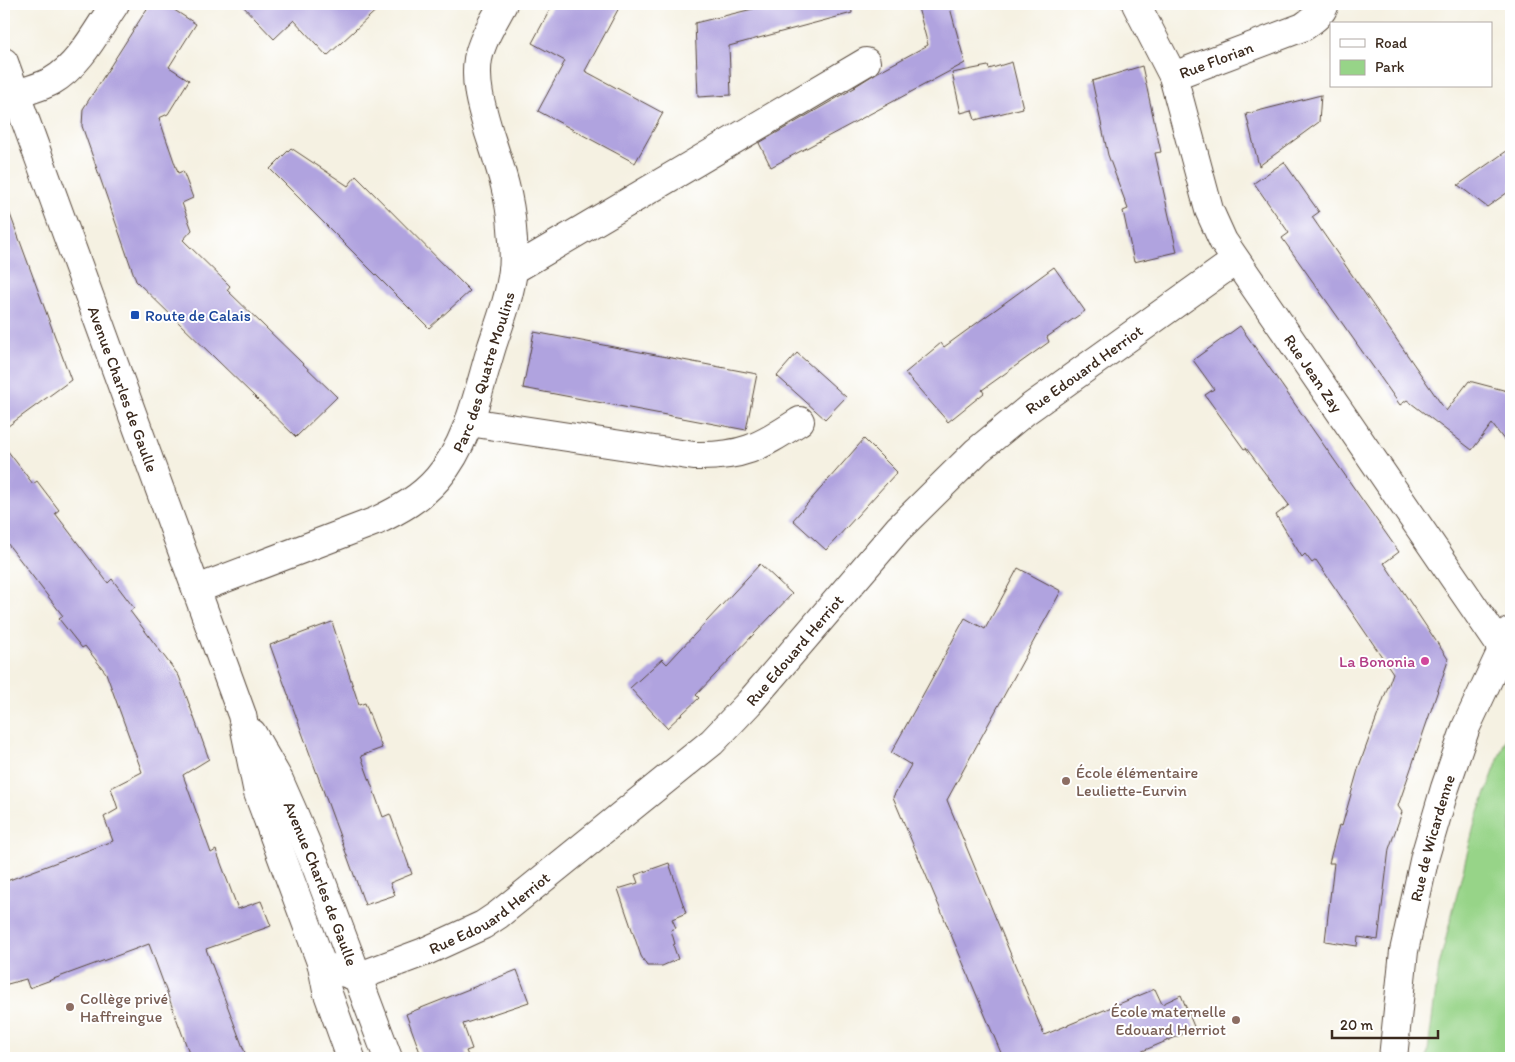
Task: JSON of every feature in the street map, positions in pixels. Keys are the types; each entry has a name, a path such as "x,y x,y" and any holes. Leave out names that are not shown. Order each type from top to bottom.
{"street":[{"path":"16,95 51,82 64,73 83,51 115,4"},
{"name":"Parc des Quatre Moulins","path":"197,589 376,521 396,511 428,489 439,477 459,446 469,422 504,307 513,270 512,226 509,202 482,109 477,77 478,60 482,45 503,4"},
{"name":"Rue Florian","path":"1136,4 1173,76 1303,26 1315,19 1325,4"},
{"name":"Avenue Charles de Gaulle","path":"4,62 242,715 258,793 322,965 327,991 351,1058"},
{"path":"513,270 866,62"},
{"name":"Rue Jean Zay","path":"1173,76 1209,210 1216,228 1235,261 1506,639"},
{"name":"Rue Edouard Herriot","path":"357,976 424,952 483,925 695,757 749,703 898,529 977,451 1027,410 1235,261"},
{"path":"469,422 694,456 719,456 739,453 758,447 800,421"},
{"name":"Rue de Wicardenne","path":"1393,1058 1404,951 1425,856 1455,756 1506,639"},
{"name":"Avenue Charles de Gaulle","path":"242,715 279,780 294,814 317,869 388,1058"},
{"path":"322,965 357,976"}],"green space":[{"path":"1511,724 1511,1058 1427,1058 1439,966 1474,826"}],"building":[{"path":"150,4 165,4 196,24 169,67 189,80 168,114 159,118 178,173 183,171 193,198 182,203 192,230 183,240 230,286 227,290 337,397 296,437 136,281 82,126 83,109"},
{"path":"241,4 383,4 327,56 294,20 274,39"},
{"path":"553,4 621,4 585,71 663,113 635,163 538,111 565,61 532,43"},
{"path":"773,4 851,4 852,13 729,46 731,95 698,97 695,23"},
{"path":"917,4 949,4 965,63 771,167 759,143 856,87 854,87 878,72 928,45"},
{"path":"1012,62 1023,108 975,120 972,110 961,113 952,73 988,66 989,69"},
{"path":"1142,66 1161,152 1155,153 1177,252 1134,262 1123,211 1128,209 1108,155 1092,81"},
{"path":"1321,95 1319,122 1259,166 1246,114"},
{"path":"291,148 348,186 356,176 470,291 429,328 270,169"},
{"path":"1511,148 1511,190 1487,207 1458,185"},
{"path":"1284,162 1319,212 1312,217 1446,411 1469,381 1511,392 1511,449 1492,424 1472,450 1407,400 1400,405 1282,238 1289,233 1254,183"},
{"path":"7,206 71,380 4,429 4,207"},
{"path":"1054,267 1085,311 1047,337 1049,342 982,390 984,393 948,422 905,373 941,343 944,347"},
{"path":"1240,326 1399,552 1384,563 1448,659 1398,806 1402,812 1389,849 1378,940 1358,937 1357,946 1325,941 1334,863 1329,863 1339,825 1342,826 1359,766 1393,673 1316,560 1312,563 1305,554 1302,557 1276,515 1289,505 1246,448 1244,449 1205,395 1214,389 1193,360"},
{"path":"534,332 757,374 746,430 523,388"},
{"path":"797,353 846,397 825,419 777,376"},
{"path":"864,439 897,472 826,550 793,520"},
{"path":"4,446 33,484 37,481 59,510 55,513 108,583 112,579 134,608 130,611 179,676 209,759 183,775 211,853 216,850 238,909 261,901 271,926 206,949 247,1058 191,1058 149,944 29,988 26,979 4,985 4,882 113,841 104,817 118,809 111,788 142,772 106,673 85,646 82,648 59,619 63,616 4,539"},
{"path":"760,564 792,594 696,695 699,698 667,728 630,688 662,659 667,664"},
{"path":"1018,568 1061,591 947,800 1044,1035 1155,989 1162,1004 1181,995 1195,1029 1126,1058 990,1058 1001,1053 893,797 911,765 891,753 965,618 985,629"},
{"path":"332,622 359,705 365,703 382,748 361,756 383,817 390,814 412,874 390,883 395,895 365,905 270,645"},
{"path":"669,863 686,913 672,919 676,928 671,930 675,944 673,945 678,959 662,966 647,966 641,956 618,889 638,883 635,875"},
{"path":"517,970 529,1002 463,1024 472,1049 466,1051 469,1058 422,1058 406,1014"}],"place":[{"name":"Route de Calais","path":"135,315"},
{"name":"La Bononia","path":"1425,661"},
{"name":"École élémentaire Leuliette-Eurvin","path":"1066,781"},
{"name":"Collège privé Haffreingue","path":"70,1007"},
{"name":"École maternelle Edouard Herriot","path":"1236,1020"}]}
